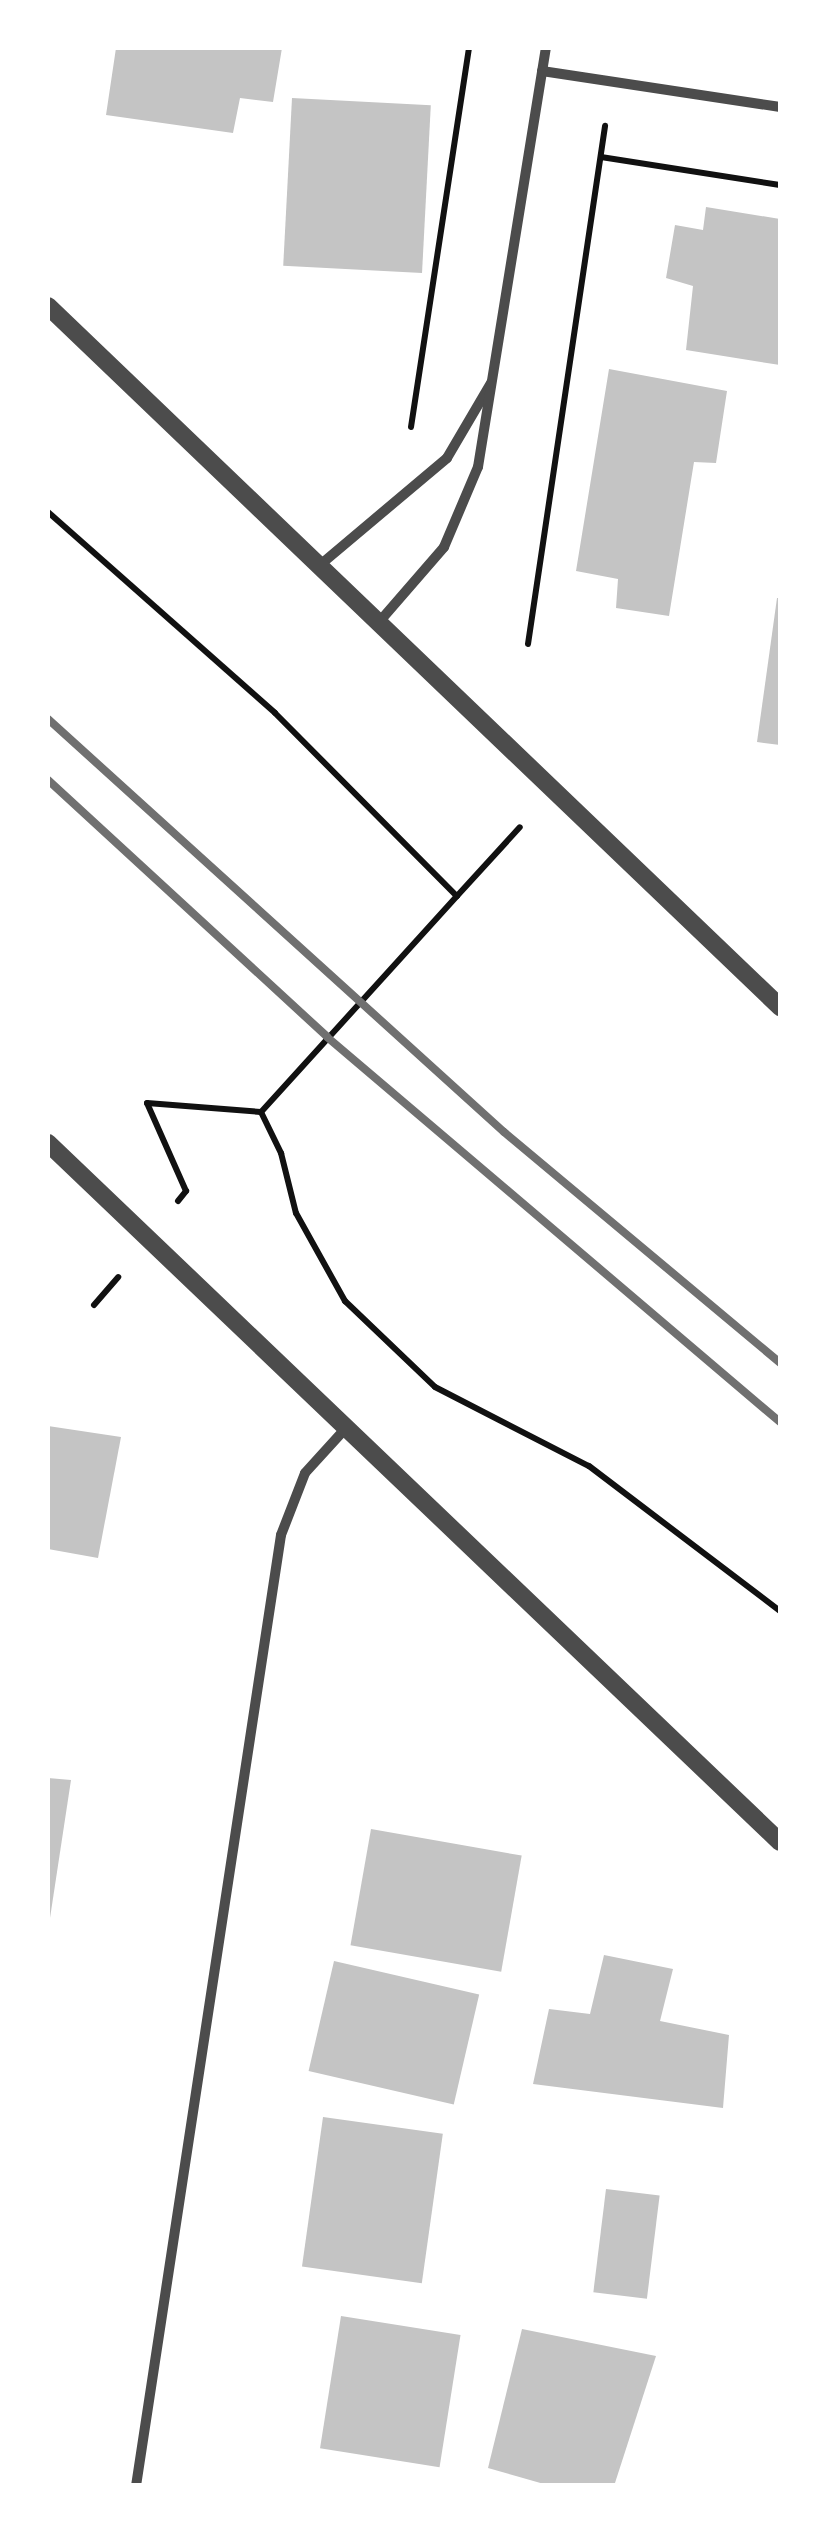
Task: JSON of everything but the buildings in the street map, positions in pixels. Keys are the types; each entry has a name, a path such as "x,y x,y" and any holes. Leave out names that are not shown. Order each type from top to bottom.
{"street":[{"path":"380,621 444,547 478,467 546,48"},
{"path":"542,71 780,107"},
{"path":"48,306 780,1007"},
{"path":"320,565 447,458 494,378"},
{"path":"48,1143 780,1842"},
{"path":"136,2486 281,1534 304,1473 346,1428"}],"path":[{"path":"397,441 410,432 469,48"},
{"path":"528,644 612,81"},
{"path":"601,157 780,185"},
{"path":"48,512 275,713 456,896"},
{"path":"261,1112 530,816"},
{"path":"176,1204 186,1191 146,1103 261,1112"},
{"path":"261,1112 281,1153 296,1214 345,1301 371,1326 435,1386 589,1466 780,1611"},
{"path":"94,1305 109,1289"}],"railway":[{"path":"48,719 504,1132 780,1363"},
{"path":"48,780 327,1037 780,1422"}]}
